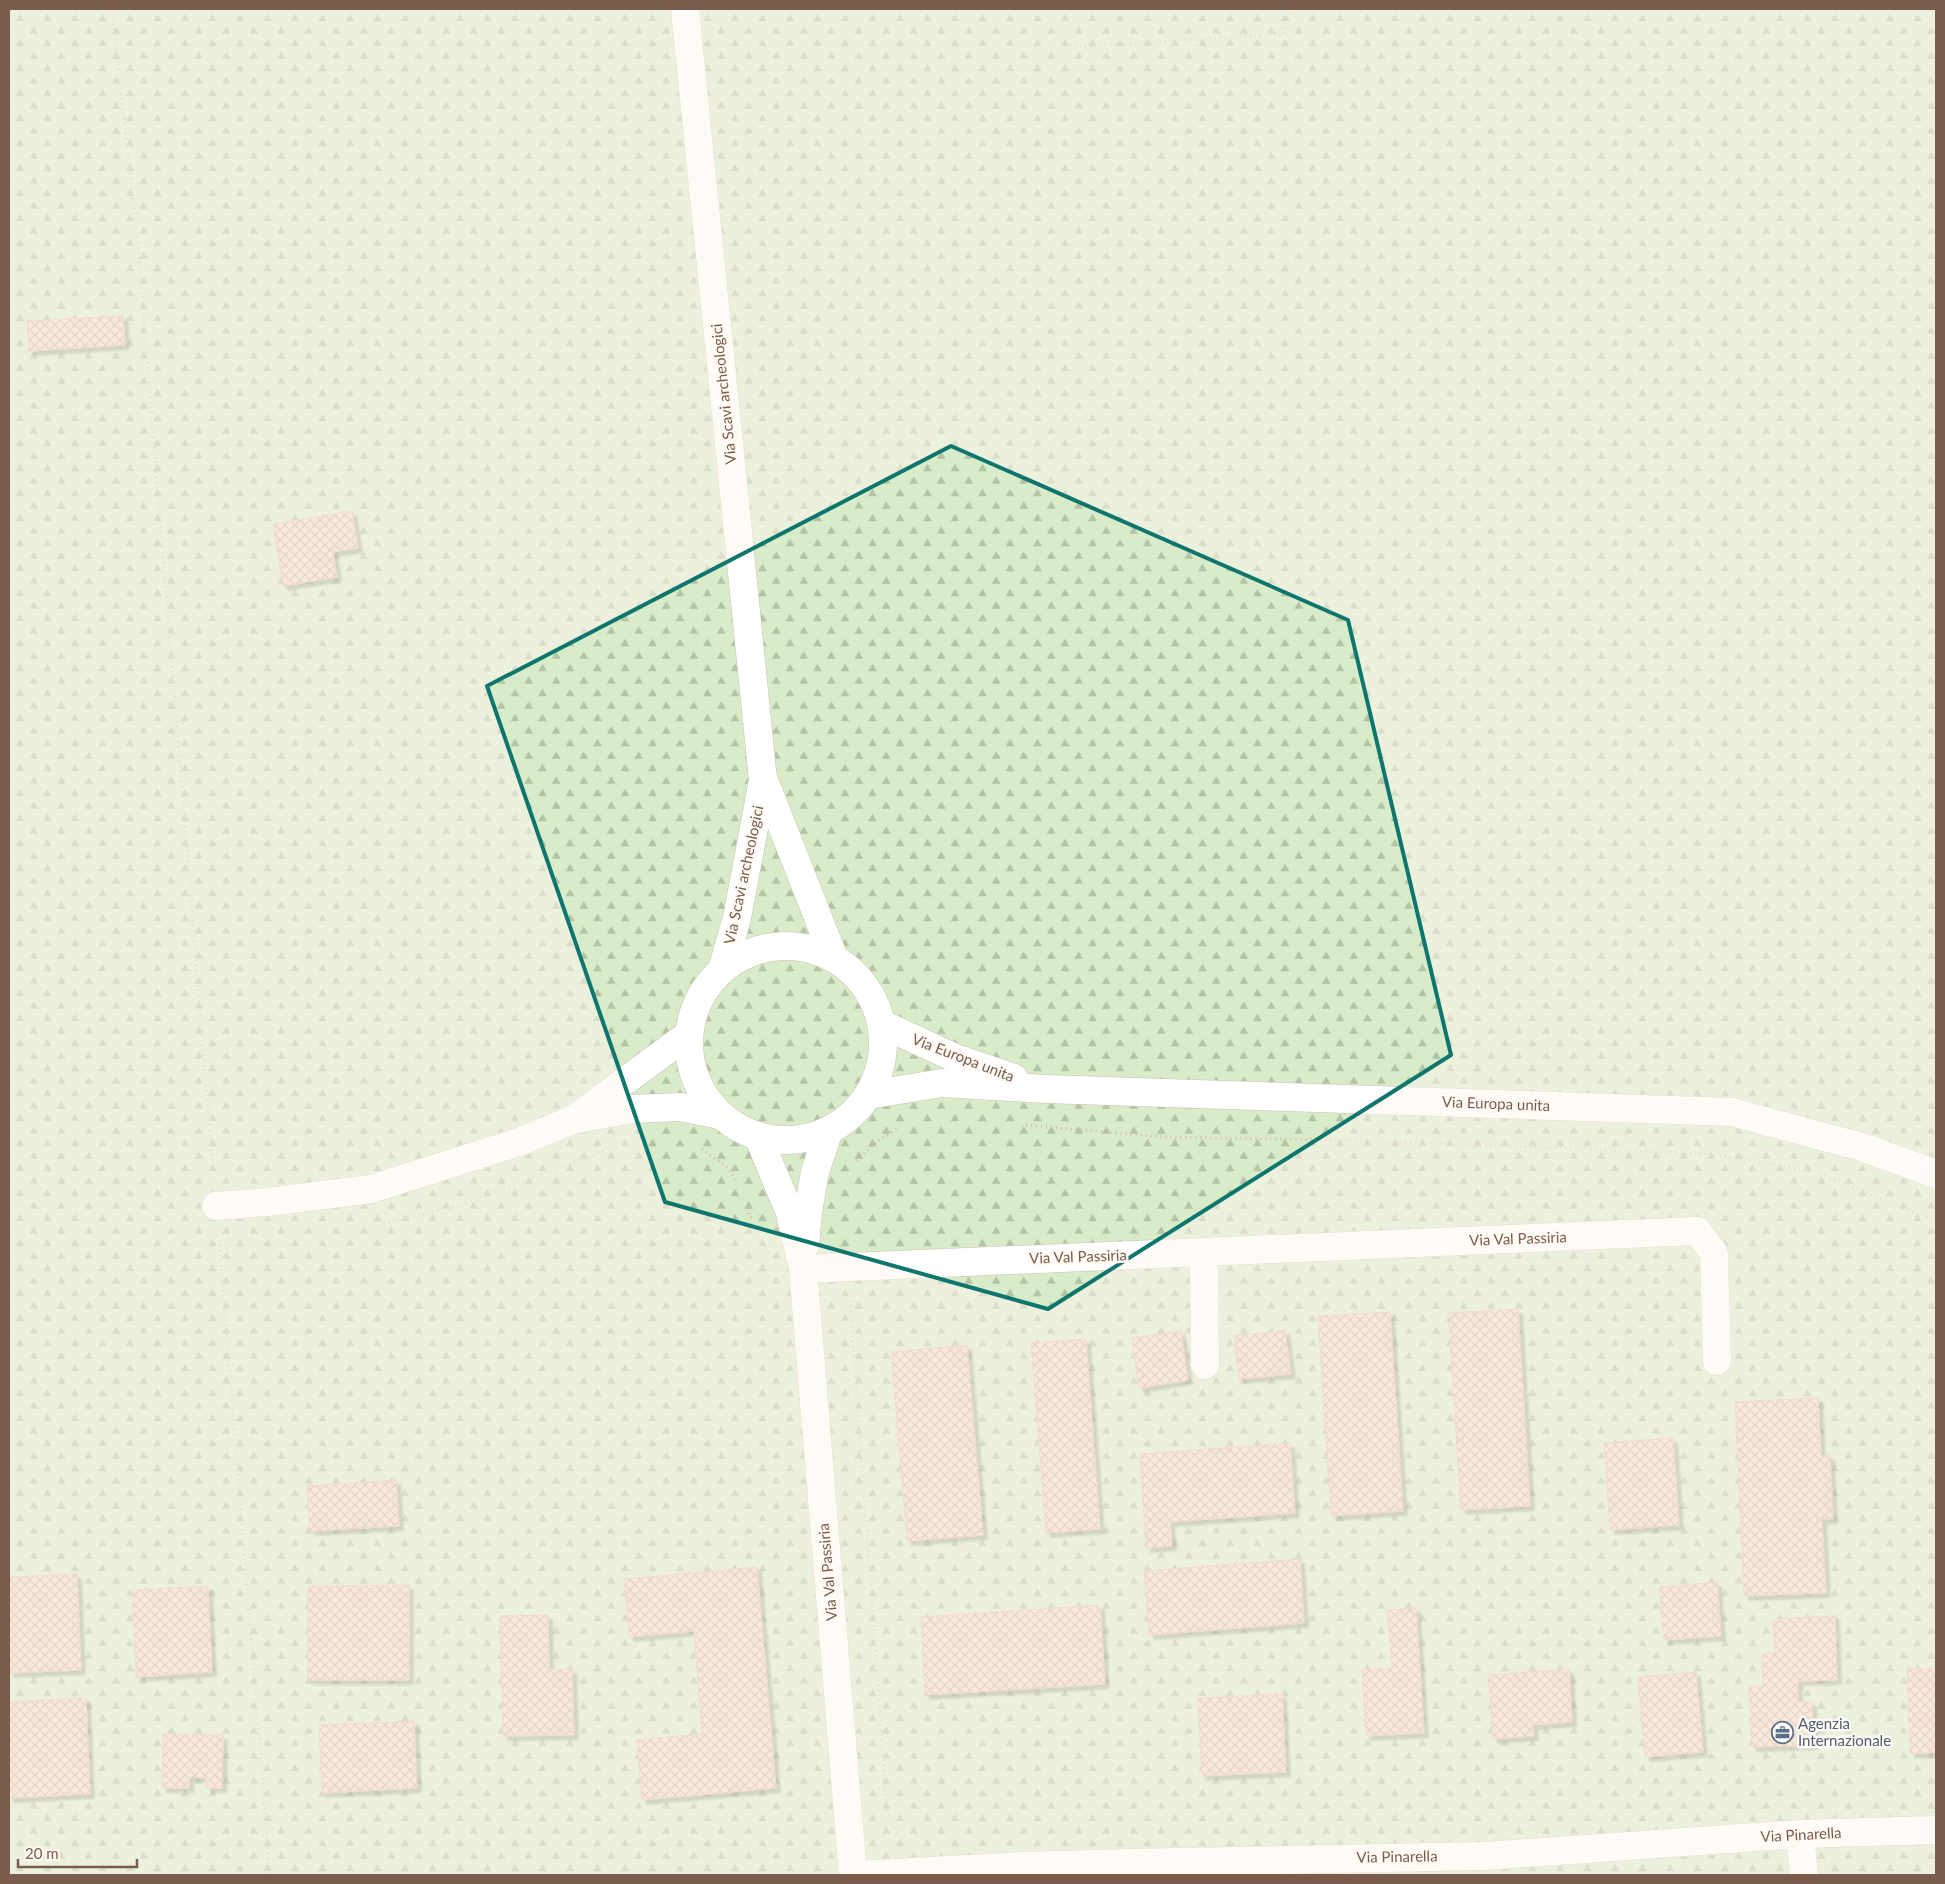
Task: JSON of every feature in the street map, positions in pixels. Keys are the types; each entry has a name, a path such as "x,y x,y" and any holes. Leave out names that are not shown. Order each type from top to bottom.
{"street":[{"name":"Via Scavi archeologici","path":"685,9 763,780 834,958"},
{"name":"Via Scavi archeologici","path":"722,970 741,899 763,780"},
{"path":"776,946 806,947 834,958 857,975 872,998 882,1024 884,1049 879,1073 868,1095 851,1116 828,1130 806,1138 782,1140 758,1136 738,1128 720,1115 705,1098 695,1078 690,1057 689,1034 694,1011 706,988 722,970 747,954 776,946"},
{"name":"Via Europa unita","path":"882,1024 955,1058 1046,1089"},
{"path":"572,1120 689,1034"},
{"name":"Via Europa unita","path":"868,1095 942,1083 1046,1089 1732,1112 1862,1147 1936,1174"},
{"path":"216,1206 268,1202 371,1189 522,1141 572,1120 632,1109 680,1107 720,1115"},
{"name":"Via Val Passiria","path":"803,1269 808,1212 815,1172 828,1130"},
{"name":"Via Val Passiria","path":"758,1136 790,1213 803,1269 853,1875"},
{"name":"Via Val Passiria","path":"803,1269 1697,1231 1714,1253 1717,1361"},
{"path":"1204,1252 1205,1365"},
{"name":"Via Pinarella","path":"857,1875 1256,1867 1485,1866 1800,1834 1936,1830"},
{"path":"1800,1834 1804,1875"}],"path":[{"path":"112,9 138,248 270,1875"},
{"path":"1075,46 1284,34 1292,9"},
{"path":"699,1147 728,1168 742,1189"},
{"path":"377,1226 461,1205 611,1148"},
{"path":"748,1208 750,1217 790,1213"},
{"path":"219,1241 229,1240"}],"highlighted area":[{"path":"951,446 1348,620 1451,1055 1048,1309 665,1202 487,686"}],"green space":[{"path":"9,9 1936,9 1936,1875 9,1875"}],"building":[{"path":"123,316 125,345 29,351 27,321"},
{"path":"352,511 358,548 333,552 337,577 283,586 273,524"},
{"path":"1518,1309 1530,1506 1461,1510 1448,1313"},
{"path":"1390,1312 1403,1511 1331,1516 1318,1316"},
{"path":"1285,1330 1291,1374 1239,1379 1234,1336"},
{"path":"1181,1331 1188,1380 1139,1388 1132,1338"},
{"path":"1086,1339 1100,1529 1046,1533 1031,1343"},
{"path":"967,1345 983,1535 907,1541 891,1352"},
{"path":"1818,1398 1821,1456 1830,1455 1833,1519 1822,1519 1826,1593 1744,1596 1735,1402"},
{"path":"1673,1438 1679,1525 1610,1530 1604,1443"},
{"path":"1290,1443 1295,1513 1170,1522 1172,1546 1146,1548 1140,1454"},
{"path":"396,1480 399,1526 310,1531 307,1486"},
{"path":"1300,1559 1304,1623 1149,1635 1144,1571"},
{"path":"757,1567 776,1788 642,1800 637,1740 702,1734 694,1631 629,1637 624,1579"},
{"path":"77,1574 81,1670 9,1673 9,1577"},
{"path":"1717,1582 1721,1636 1664,1640 1659,1587"},
{"path":"409,1585 409,1680 308,1680 308,1586"},
{"path":"208,1586 212,1672 136,1677 132,1590"},
{"path":"1100,1605 1105,1684 925,1695 921,1617"},
{"path":"1416,1608 1424,1733 1366,1736 1362,1670 1392,1668 1387,1610"},
{"path":"548,1615 549,1669 572,1669 574,1735 503,1736 500,1616"},
{"path":"1835,1616 1837,1680 1798,1681 1798,1702 1812,1702 1814,1745 1752,1747 1749,1687 1763,1686 1762,1654 1775,1653 1773,1619"},
{"path":"1936,1668 1936,1752 1910,1754 1907,1669"},
{"path":"1569,1669 1572,1722 1533,1725 1534,1736 1493,1739 1488,1675"},
{"path":"1696,1672 1703,1752 1645,1757 1638,1677"},
{"path":"1282,1694 1286,1772 1202,1776 1198,1698"},
{"path":"86,1698 90,1794 9,1798 9,1702"},
{"path":"414,1721 417,1788 322,1793 319,1725"},
{"path":"163,1734 223,1735 222,1788 206,1788 206,1778 189,1777 189,1788 162,1788"}],"place":[{"name":"Agenzia Internazionale","path":"1782,1733"}]}
